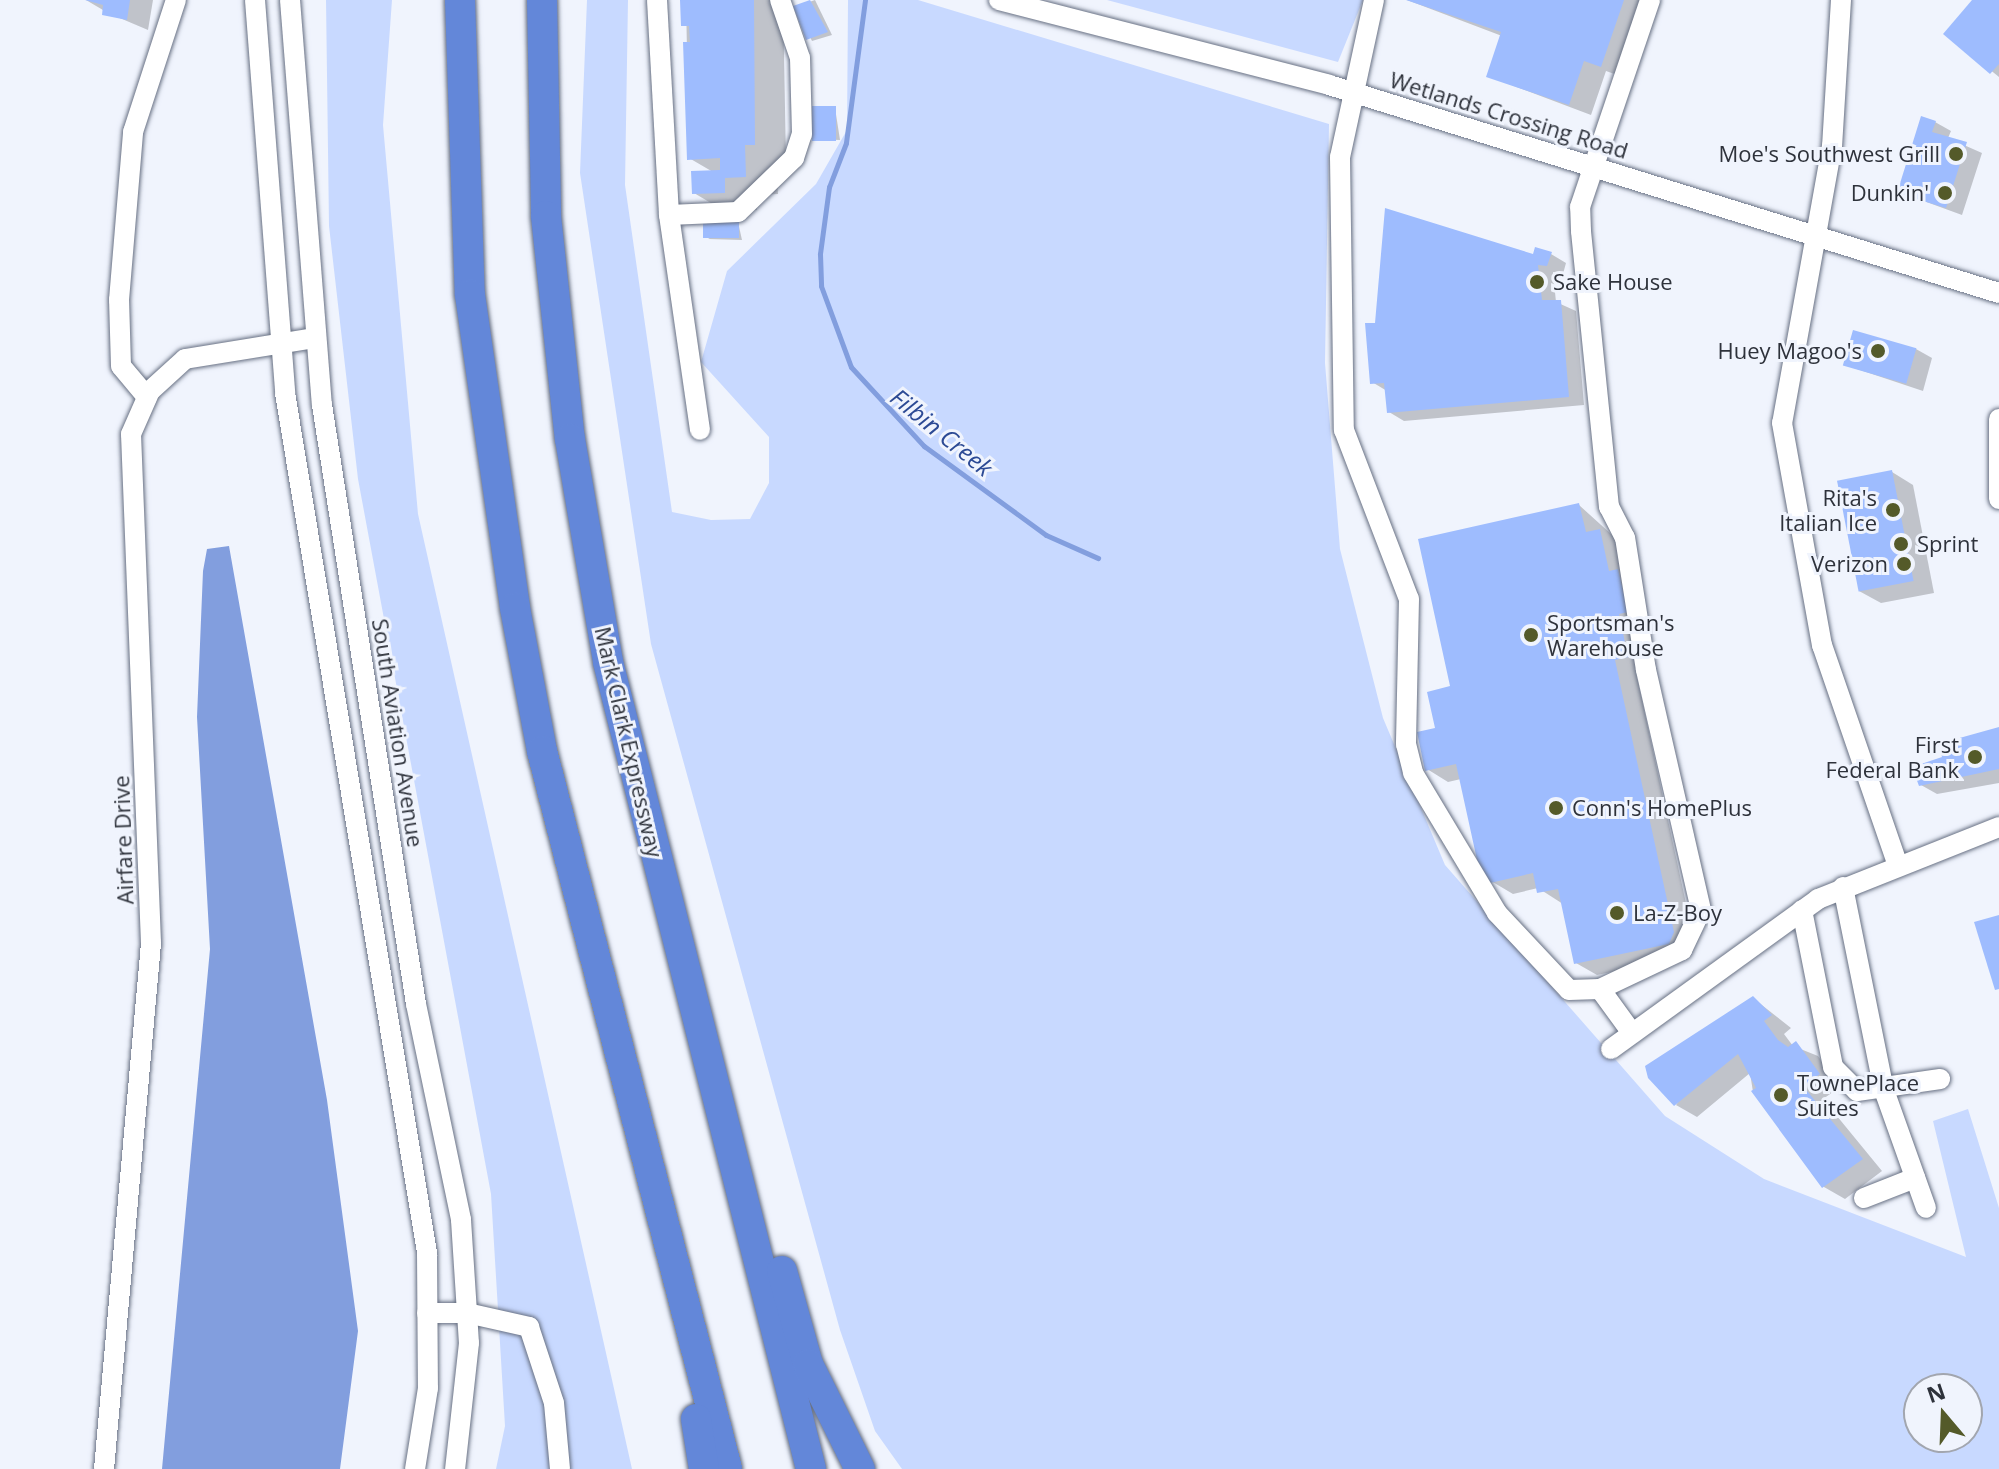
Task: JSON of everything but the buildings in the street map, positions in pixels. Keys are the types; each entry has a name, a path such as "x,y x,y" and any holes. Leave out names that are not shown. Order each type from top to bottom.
{"highway":[{"path":"460,0 461,191 495,483 542,751 727,1469"},
{"name":"Mark Clark Expressway","path":"542,0 546,216 557,326 587,540 626,736 811,1469"},
{"path":"626,736 808,1364 860,1469"},
{"path":"620,1057 704,1469"}],"street":[{"path":"176,0 133,132 119,300 121,366 147,397 193,355 315,338"},
{"path":"255,0 280,343 427,1253 428,1388 415,1469"},
{"name":"South Aviation Avenue","path":"290,0 315,338 416,1004 461,1220 467,1313 455,1469"},
{"path":"657,0 669,215 700,430"},
{"path":"669,215 738,212 794,158 802,134 800,58 780,0"},
{"name":"Wetlands Crossing Road","path":"999,0 1351,91 1999,293"},
{"path":"1374,0 1351,91 1340,157 1344,430 1409,599 1406,744 1413,773 1497,913 1569,990 1600,989 1682,950 1701,910 1597,429 1580,207 1596,168 1650,0"},
{"path":"1841,0 1832,146 1782,423 1822,645 1897,863"},
{"name":"Airfare Drive","path":"104,1469 151,969 130,458 147,397"},
{"path":"1999,419 1999,499"},
{"path":"1611,1049 1802,910 1843,887 1897,863 1999,827"},
{"path":"1843,887 1884,1090 1926,1208"},
{"path":"1802,910 1833,1067 1857,1091 1884,1090 1940,1079"},
{"path":"1600,989 1632,1033"},
{"path":"1864,1198 1915,1178"},
{"path":"427,1313 467,1313 529,1327 554,1403 560,1469"}],"shaded area":[{"path":"326,0 392,0 383,125 418,514 632,1469 496,1469 505,1426 491,1194 358,479 329,226"},
{"path":"587,0 628,0 625,185 672,512 711,520 750,519 769,483 769,437 701,362 727,271 816,184 847,130 848,0 918,0 1329,124 1325,363 1340,549 1383,718 1445,865 1665,1116 1764,1179 1966,1257 1933,1121 1968,1109 1999,1208 1999,1469 902,1469 875,1431 840,1330 651,644 580,173"},
{"path":"1107,0 1363,0 1338,62"}],"water":[{"path":"229,546 327,1100 358,1331 340,1469 162,1469 210,949 197,717 203,571 207,549"}],"waterway":[{"name":"Filbin Creek","path":"865,0 846,143 829,187 820,254 821,286 851,367 924,446 1046,535 1098,558"}],"place":[{"name":"Moe's Southwest Grill","path":"1956,154"},
{"name":"Dunkin'","path":"1945,193"},
{"name":"Sake House","path":"1537,282"},
{"name":"Huey Magoo's","path":"1878,351"},
{"name":"Rita's Italian Ice","path":"1893,510"},
{"name":"Sprint","path":"1901,544"},
{"name":"Verizon","path":"1904,564"},
{"name":"Sportsman's Warehouse","path":"1531,635"},
{"name":"First Federal Bank","path":"1975,757"},
{"name":"Conn's HomePlus","path":"1556,808"},
{"name":"La-Z-Boy","path":"1617,913"},
{"name":"TownePlace Suites","path":"1781,1095"}]}
